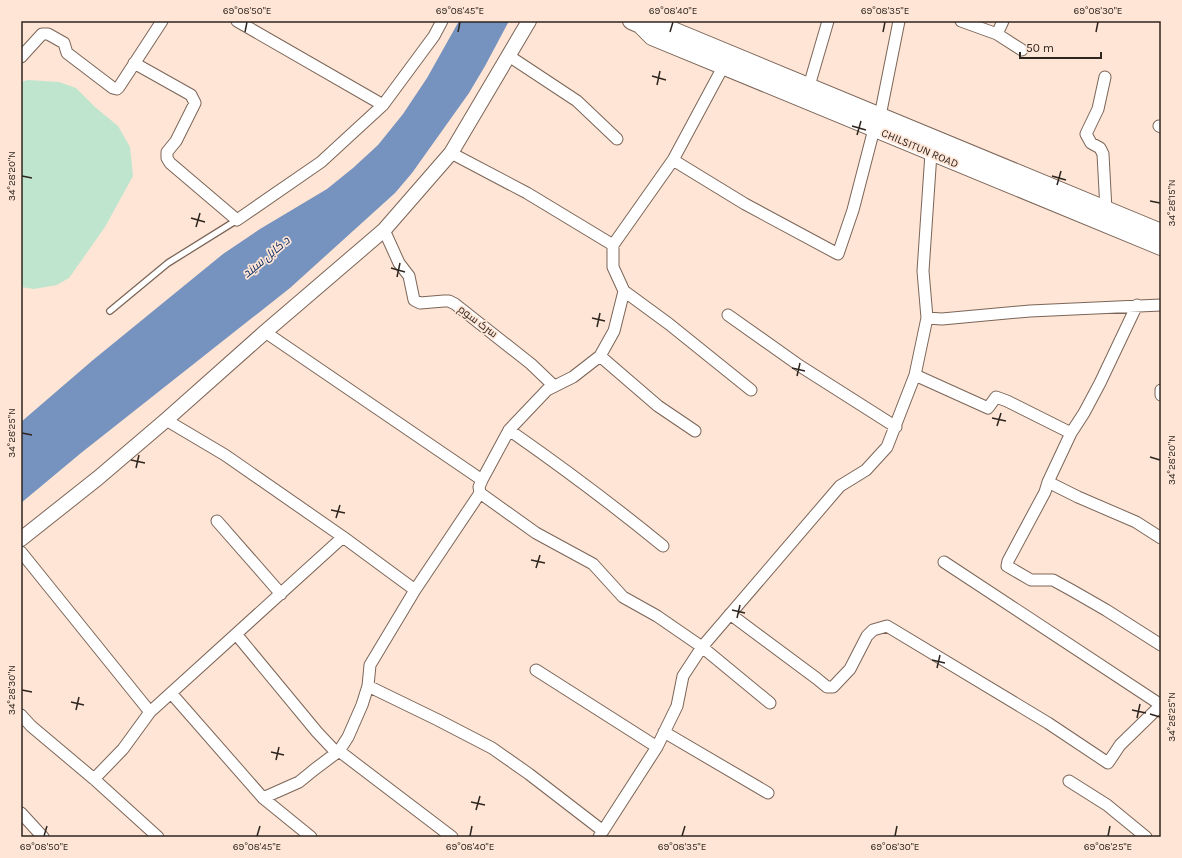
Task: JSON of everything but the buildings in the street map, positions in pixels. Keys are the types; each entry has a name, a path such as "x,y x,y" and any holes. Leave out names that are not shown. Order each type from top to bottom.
{"main road":[{"name":"CHILSITUN ROAD","path":"637,22 656,23 809,86 877,122 930,153 1161,235"},
{"name":"CHILSITUN ROAD","path":"637,22 652,37 723,67 877,122 1106,210 1161,235"}],"street":[{"path":"21,57 42,34 48,34 64,43 67,53 116,89 119,87 162,21"},
{"path":"236,21 383,105"},
{"path":"134,63 191,95 195,103 176,141 167,152 167,158 170,163 237,220 321,162 383,105 434,36 442,21"},
{"path":"21,539 98,478 384,230 451,153 529,21"},
{"path":"809,86 828,21"},
{"path":"673,160 745,204 838,254 853,210 877,122 899,21"},
{"path":"961,21 997,34 1022,50"},
{"path":"997,34 1003,21"},
{"path":"508,56 577,101 617,139"},
{"path":"723,67 673,160 613,245 613,267 624,291 669,324 750,390"},
{"path":"1105,77 1098,109 1086,134 1091,143 1100,148 1103,154 1106,210"},
{"path":"451,153 527,193 613,245"},
{"path":"368,686 492,748 529,774 601,834 657,747 678,706 683,676 702,647 840,486 866,470 887,447 896,427 915,374 927,318 923,271 930,153"},
{"name":"سرک سوم","path":"384,230 399,263 409,276 414,300 420,303 449,301 455,304 488,328 531,364 554,386"},
{"path":"263,798 299,782 339,751 348,738 362,705 368,686 370,665 415,590 480,493 479,487 482,480 509,430 546,390 573,377 600,356 614,330 624,291"},
{"path":"1137,305 1100,383 1084,413 1071,433 1048,482 1045,492 1008,561 1007,566 1031,580 1052,580 1106,610 1161,645"},
{"path":"927,318 942,319 1030,311 1161,305"},
{"path":"728,315 800,366 896,427"},
{"path":"265,332 482,480"},
{"path":"600,356 658,406 695,431"},
{"path":"915,374 988,408 996,397 1007,401 1071,433"},
{"path":"1161,390 1161,395"},
{"path":"166,420 225,455 343,537 415,590"},
{"path":"509,430 554,461 663,546"},
{"path":"1048,482 1078,497 1136,522 1161,538"},
{"path":"480,493 536,534 593,564 623,597 657,616 702,647 770,703"},
{"path":"217,521 281,594"},
{"path":"94,779 123,749 150,712 343,537"},
{"path":"21,552 150,712"},
{"path":"730,614 827,687 833,687 850,669 868,636 873,630 887,626 1048,723 1108,763 1120,745 1161,705 944,562"},
{"path":"236,634 317,732 333,749 339,751 452,837"},
{"path":"536,670 657,747"},
{"path":"171,693 263,798 311,837"},
{"path":"21,715 31,726 94,779 158,837"},
{"path":"664,732 768,793"},
{"path":"1069,781 1107,805 1146,837"},
{"path":"21,813 43,837"}],"lane":[{"path":"110,311 168,263 237,220"}],"green space":[{"path":"28,80 59,82 76,88 95,107 118,126 130,147 133,176 105,227 69,278 57,285 34,289 21,287 21,82"}],"water":[{"name":"د کابل سيند","path":"459,21 509,21 469,93 412,173 395,193 290,288 81,453 21,503 21,422 93,360 223,254 260,229 327,189 353,168 378,145 403,114 427,78"}]}
